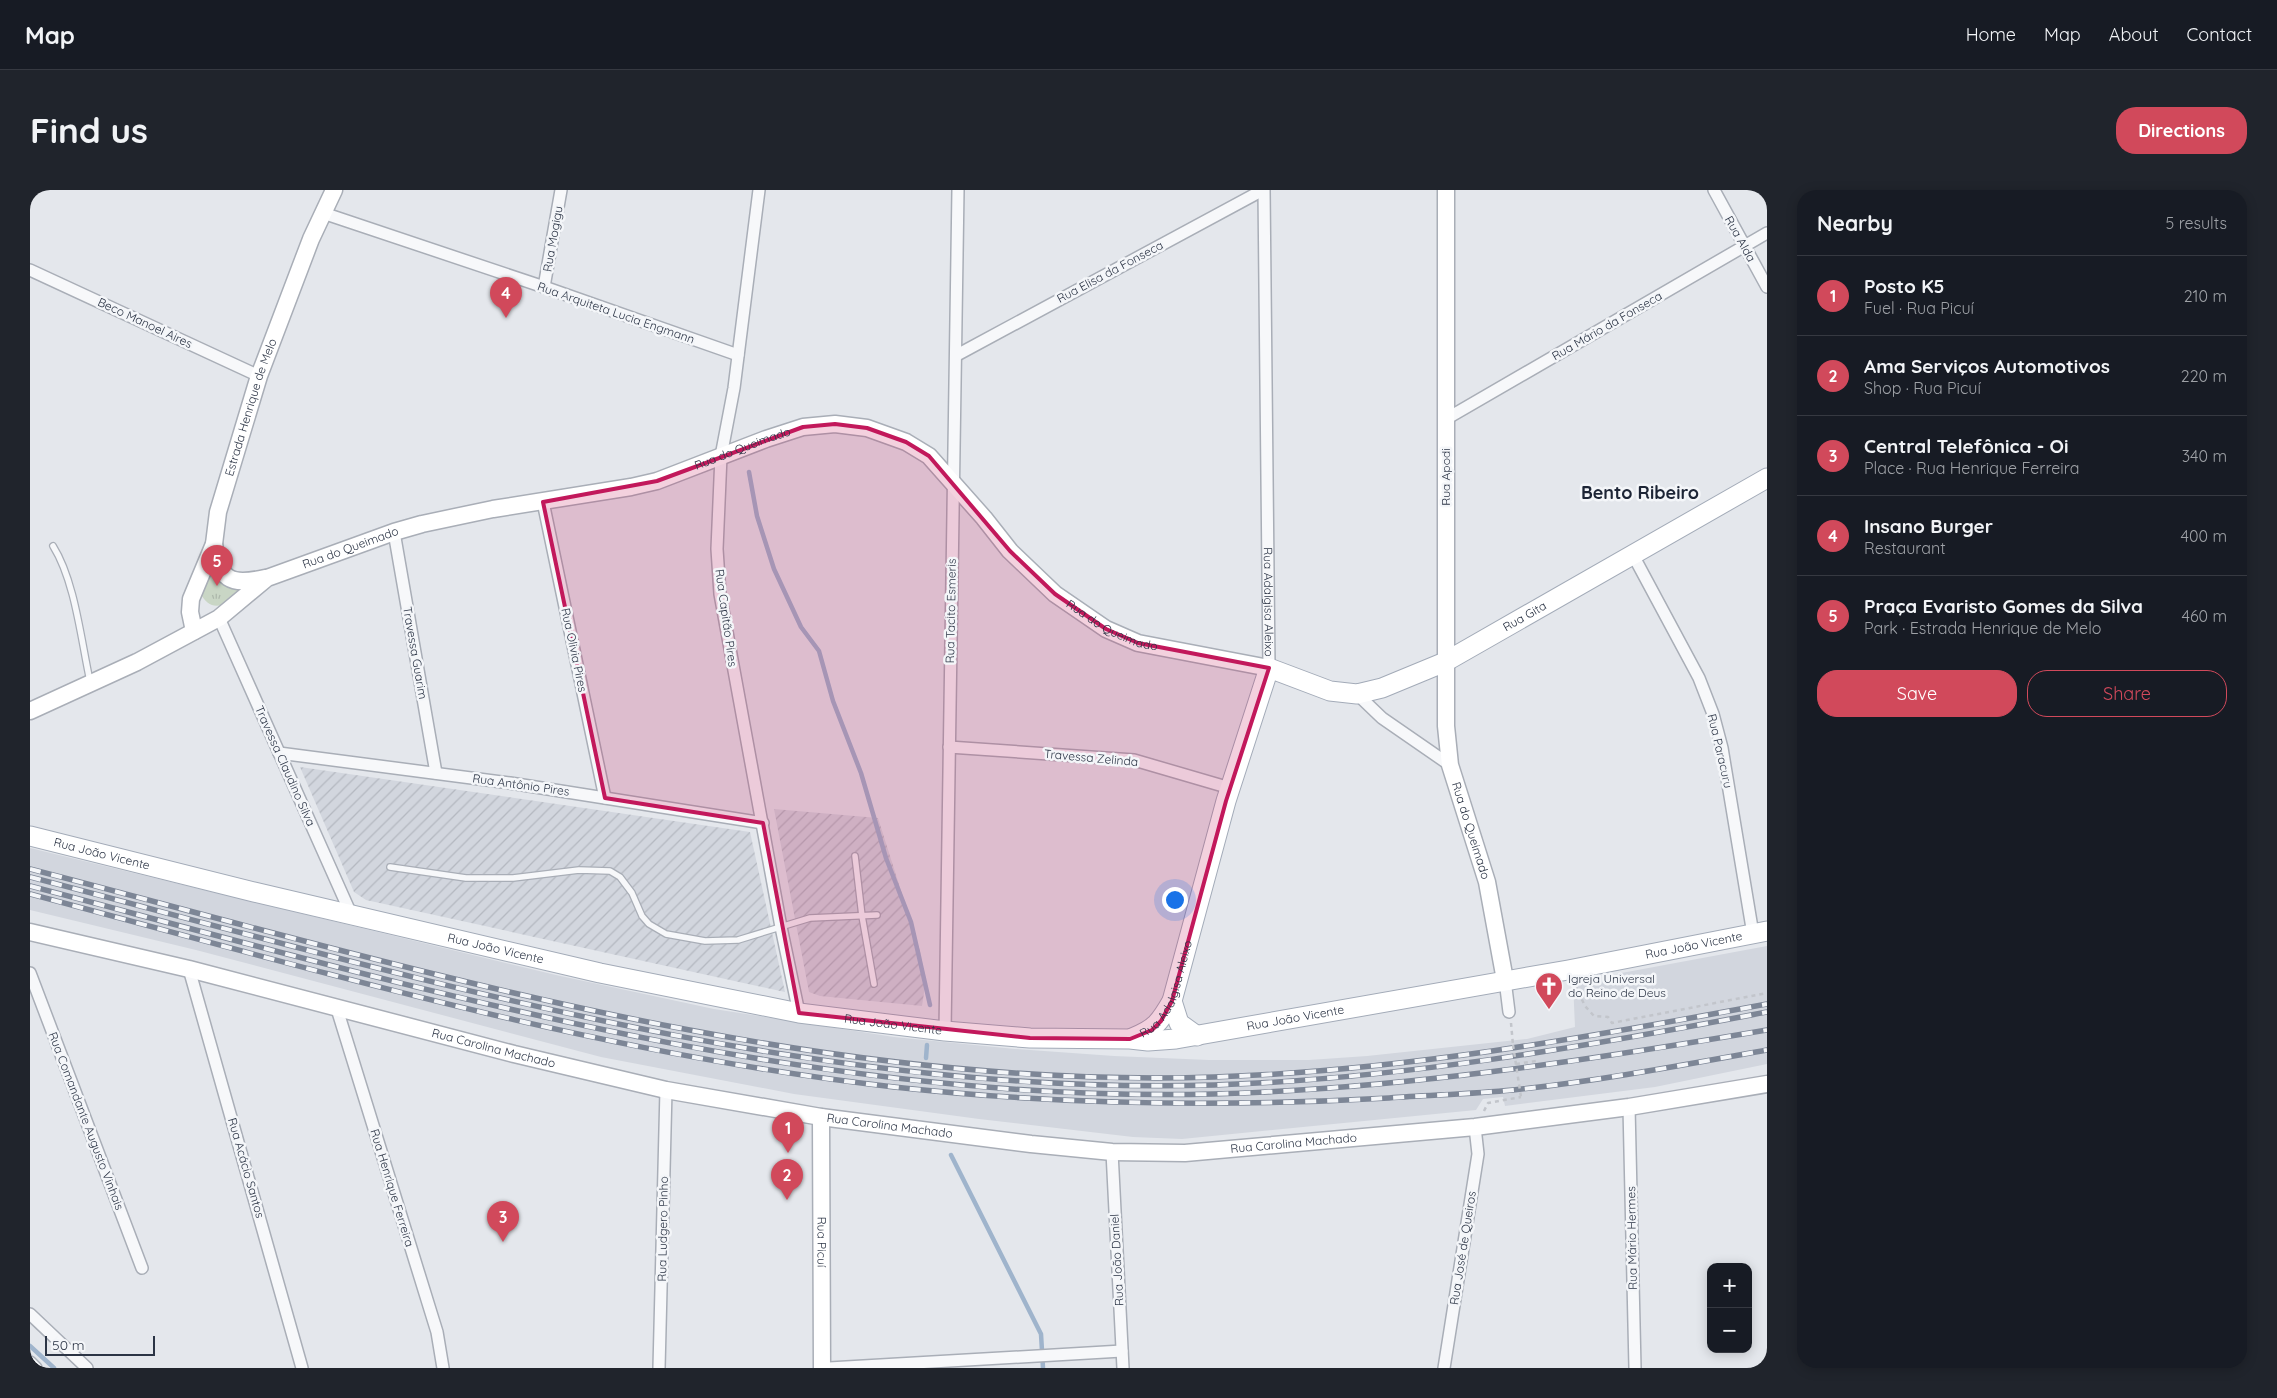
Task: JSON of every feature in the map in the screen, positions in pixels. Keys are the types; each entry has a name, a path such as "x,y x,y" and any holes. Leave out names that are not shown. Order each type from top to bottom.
{"main road":[{"name":"Estrada Henrique de Melo","path":"194,630 190,612 191,599 214,544 218,512 260,376 311,239 334,190"},
{"name":"Rua Apodi","path":"1446,190 1445,662 1446,726 1450,764"},
{"name":"Rua do Queimado","path":"91,683 219,618 267,578 394,532 484,511 657,481 803,427 835,424 867,428 906,442 929,456 984,518 1010,551 1055,594 1106,629 1138,643 1269,668"},
{"name":"Rua Gita","path":"1269,668 1330,691 1357,694 1382,688 1445,662 1764,482"},
{"path":"214,544 220,570 232,580 242,582 267,578"},
{"name":"Rua Adalgisa Aleixo","path":"1130,1039 1152,1030 1161,1021 1172,1001 1230,788 1269,668"},
{"path":"30,711 91,683"},
{"name":"Rua do Queimado","path":"1450,764 1486,882 1505,980"},
{"name":"Rua João Vicente","path":"30,836 600,973 800,1013 945,1031 1030,1038 1130,1039 1148,1041 1197,1036 1568,970 1760,932"},
{"name":"Rua Carolina Machado","path":"30,932 189,969 514,1054 666,1090 820,1117 1112,1152 1186,1153 1475,1127 1629,1107 1767,1084"},
{"path":"1172,1001 1180,1023 1197,1036"},
{"name":"Rua Picuí","path":"820,1117 822,1368"}],"street":[{"name":"Rua Mogigu","path":"544,287 561,190"},
{"name":"Rua Capitão Pires","path":"759,190 734,388 722,456 717,549 720,594 781,927 800,1013"},
{"name":"Rua Tacito Esmeris","path":"945,1031 953,484 957,355 958,190"},
{"name":"Rua Elisa da Fonseca","path":"957,355 1264,190"},
{"name":"Rua Adalgisa Aleixo","path":"1264,190 1269,668"},
{"name":"Rua Alda","path":"1714,190 1767,287"},
{"name":"Rua Arquiteta Lucia Engmann","path":"323,214 544,287 738,355"},
{"name":"Rua Mário da Fonseca","path":"1446,419 1767,233"},
{"name":"Beco Manoel Aires","path":"30,270 260,376"},
{"name":"Rua Olivia Pires","path":"543,502 604,798"},
{"name":"Travessa Guarim","path":"394,532 436,773"},
{"name":"Rua Paracuru","path":"1633,555 1699,678 1713,714 1722,748 1760,932"},
{"name":"Travessa Claudino Silva","path":"219,618 351,914"},
{"name":"Rua do Queimado","path":"1357,694 1382,718 1450,764"},
{"name":"Travessa Zelinda","path":"949,747 1134,760 1230,788"},
{"name":"Rua Antônio Pires","path":"279,753 436,773 763,823"},
{"name":"Rua Acácio Santos","path":"189,969 302,1368"},
{"name":"Rua Comandante Augusto Vinhais","path":"30,974 142,1268"},
{"name":"Rua do Queimado","path":"1505,980 1510,1016"},
{"name":"Rua Henrique Ferreira","path":"337,1009 437,1332 443,1368"},
{"name":"Rua Ludgero Pinho","path":"659,1368 666,1090"},
{"name":"Rua Mário Hermes","path":"1629,1107 1635,1368"},
{"name":"Rua José de Queiros","path":"1444,1368 1478,1154 1475,1127"},
{"name":"Rua João Daniel","path":"1112,1152 1123,1368"},
{"path":"30,1314 87,1368"},
{"path":"829,1368 1122,1351"},
{"path":"30,1362 36,1368"}],"lane":[{"path":"53,546 64,567 69,582 91,683"},
{"path":"855,856 862,916 874,984"},
{"path":"390,867 466,878 513,878 579,870 610,871 620,877 632,894 642,916 649,924 666,934 706,941 738,940 810,918 877,916"}],"path":[{"path":"1568,970 1585,1006 1594,1016 1608,1017 1612,1023 1767,993"},
{"path":"1488,1103 1521,1097 1510,1016"},
{"path":"1516,1064 1536,1061"}],"highlighted area":[{"path":"835,424 867,428 906,442 929,456 1010,551 1055,594 1106,629 1138,643 1269,668 1226,801 1172,1001 1161,1021 1152,1030 1130,1039 1030,1038 799,1013 763,823 605,798 543,502 657,481 803,427"}],"shaded area":[{"path":"300,767 750,832 785,992 366,900 354,892"},
{"path":"774,809 878,818 921,954 925,986 922,1006 820,996 809,992"},
{"path":"30,848 556,975 714,1009 894,1037 1015,1049 1114,1056 1209,1060 1309,1060 1367,1056 1527,1039 1575,1027 1573,982 1767,946 1767,1064 1655,1087 1505,1106 1503,1097 1483,1099 1476,1110 1182,1139 1133,1137 979,1119 794,1094 601,1057 196,950 30,910"}],"green space":[{"path":"206,568 244,593 219,606 209,603 199,591"}],"waterway":[{"path":"749,472 757,516 774,569 801,627 819,651 833,701 861,773 886,858 911,922 930,1005"},
{"path":"926,1058 927,1045"},
{"path":"951,1155 1041,1334 1043,1368"},
{"path":"30,1346 54,1368"}],"railway":[{"path":"30,869 321,946 468,982 616,1015 764,1043 913,1064 1063,1076 1214,1077 1354,1068 1492,1051 1630,1029 1767,1004"},
{"path":"30,877 321,954 615,1023 763,1051 913,1072 1063,1084 1214,1085 1284,1082 1353,1076 1561,1049 1767,1012"},
{"path":"30,886 321,963 615,1032 763,1059 912,1080 1062,1092 1213,1094 1283,1091 1422,1080 1491,1072 1767,1030"},
{"path":"30,894 351,980 567,1031 675,1054 784,1072 894,1087 956,1093 1017,1098 1142,1103 1266,1103 1389,1098 1498,1091 1577,1082 1767,1050"}],"place":[{"name":"Insano Burger","path":"506,318"},
{"name":"Praça Evaristo Gomes da Silva","path":"217,586"},
{"name":"Igreja Universal do Reino de Deus","path":"1549,1010"},
{"name":"Posto K5","path":"788,1153"},
{"name":"Ama Serviços Automotivos","path":"787,1200"},
{"name":"Central Telefônica - Oi","path":"503,1242"}],"district":[{"name":"Bento Ribeiro","path":"1640,493"}]}
